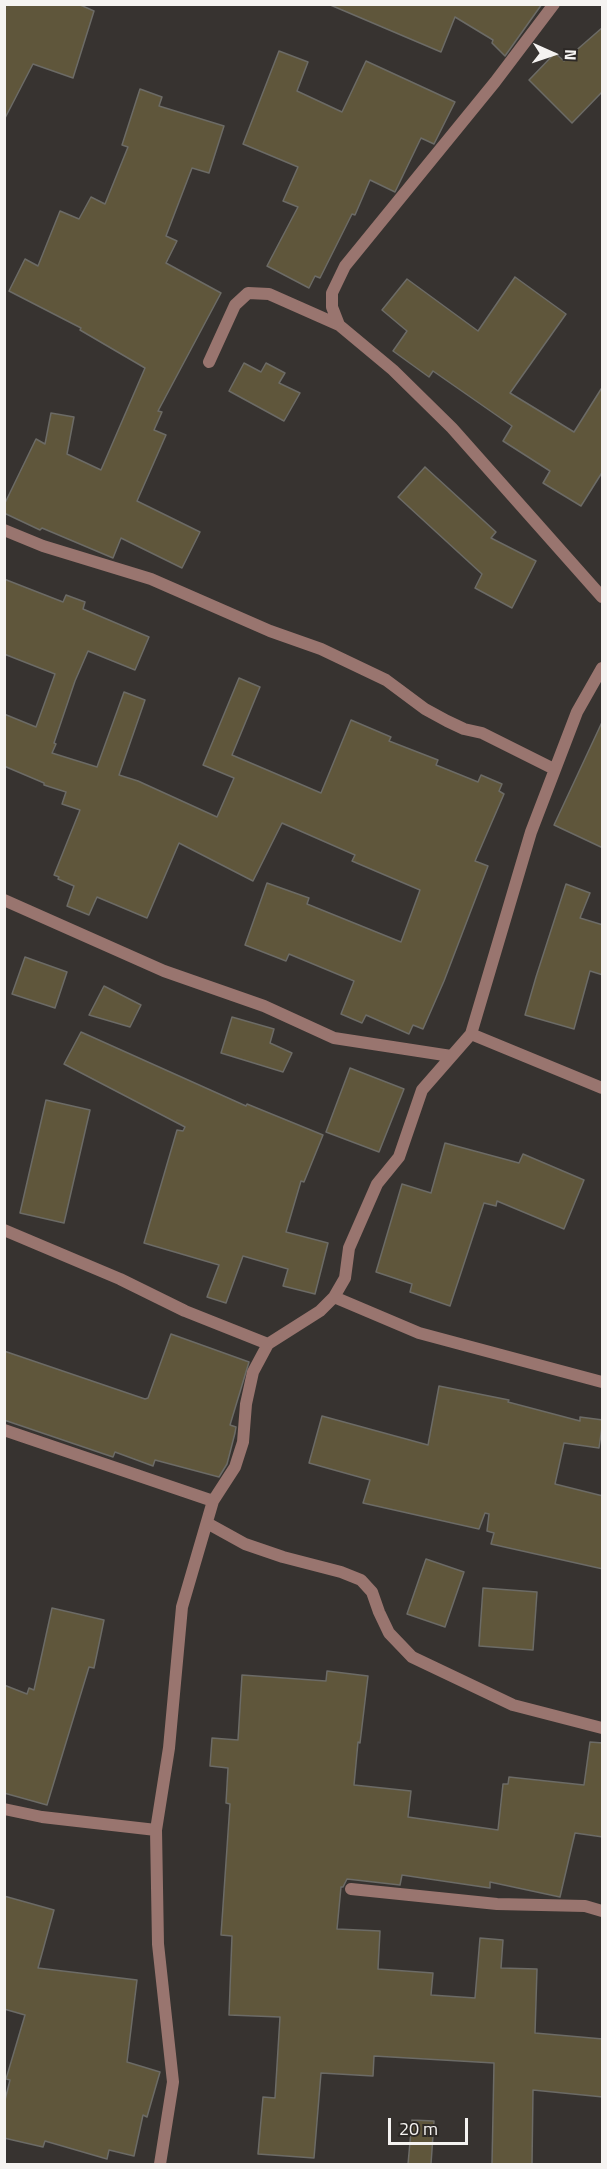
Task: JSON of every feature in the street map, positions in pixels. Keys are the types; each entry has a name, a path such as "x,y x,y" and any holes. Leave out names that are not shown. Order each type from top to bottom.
{"street":[{"path":"339,324 332,308 333,293 345,266 554,4"},
{"path":"209,362 235,305 248,293 269,294 339,324 393,370 452,428 603,597"},
{"path":"4,530 43,546 151,579 270,631 321,648 386,680 425,709 447,721 464,729 482,733 554,769"},
{"path":"160,2164 173,2082 158,1944 156,1830 169,1748 182,1607 213,1501 235,1467 243,1442 246,1404 253,1372 268,1344 320,1311 334,1297 345,1278 349,1248 377,1184 399,1157 422,1090 471,1034 527,843 577,712 603,668"},
{"path":"4,900 164,971 264,1006 334,1038 452,1056"},
{"path":"471,1034 603,1088"},
{"path":"4,1230 120,1279 185,1311 268,1344"},
{"path":"334,1297 419,1333 603,1382"},
{"path":"4,1430 213,1501"},
{"path":"207,1523 245,1544 361,1580 372,1592 390,1633 412,1658 513,1705 603,1728"},
{"path":"4,1809 42,1817 156,1830"},
{"path":"351,1890 497,1904 585,1906 603,1911"}],"building":[{"path":"4,4 78,4 94,11 73,78 33,64 4,120"},
{"path":"328,4 542,4 505,56 492,43 493,40 455,17 441,52"},
{"path":"603,27 603,91 572,123 529,80 555,53 564,61"},
{"path":"279,51 308,62 297,91 342,112 366,61 455,102 434,144 421,138 395,192 370,180 355,215 352,214 320,278 315,276 309,288 267,266 298,207 283,201 298,167 243,144"},
{"path":"140,89 162,97 159,106 224,126 209,173 192,168 166,236 177,241 166,263 221,293 158,411 162,412 154,430 166,435 137,501 200,532 182,568 121,538 113,558 42,528 40,530 4,513 4,505 36,439 45,444 51,413 74,417 67,454 101,470 145,368 80,330 81,328 9,291 25,259 38,266 60,211 79,219 91,197 105,204 128,147 122,145"},
{"path":"515,277 566,314 510,393 574,432 603,386 603,471 581,506 543,483 550,471 503,441 512,426 433,371 429,377 393,351 407,331 382,310 407,279 478,331"},
{"path":"244,363 261,372 266,363 285,373 279,383 300,393 284,421 229,391"},
{"path":"425,467 496,532 491,538 536,561 512,608 475,588 482,574 398,497"},
{"path":"4,579 63,602 66,595 85,602 83,609 149,637 135,670 88,651 75,681 52,753 97,767 124,692 145,700 119,775 138,781 217,817 234,778 203,765 239,678 260,687 232,755 321,793 351,720 391,737 389,741 438,760 436,765 478,782 481,775 502,784 499,791 504,794 475,861 488,866 423,1029 413,1025 409,1034 366,1015 362,1023 341,1014 354,981 289,954 286,961 245,945 267,883 309,898 307,904 401,942 420,890 352,861 355,855 282,823 253,881 179,843 147,918 97,897 89,915 67,906 74,886 54,875 80,810 62,804 66,792 44,785 44,783 4,766 4,714 36,727 55,674 4,654"},
{"path":"603,720 603,848 554,825"},
{"path":"566,884 590,893 580,918 603,925 603,975 590,971 574,1029 525,1015"},
{"path":"25,957 67,972 55,1008 12,994"},
{"path":"104,986 141,1005 130,1027 89,1015"},
{"path":"232,1017 274,1029 270,1043 292,1053 283,1072 221,1053"},
{"path":"81,1032 246,1106 247,1104 323,1135 304,1182 301,1181 286,1232 328,1243 315,1294 283,1286 288,1269 243,1256 226,1303 207,1297 219,1265 144,1243 177,1130 183,1131 185,1127 64,1064"},
{"path":"350,1068 404,1089 379,1152 326,1132"},
{"path":"46,1100 90,1110 64,1223 20,1213"},
{"path":"445,1143 519,1163 523,1154 584,1180 564,1229 497,1201 496,1206 484,1203 450,1306 410,1292 412,1284 376,1272 402,1184 431,1193"},
{"path":"171,1334 249,1362 230,1425 236,1427 227,1464 219,1477 155,1460 153,1466 115,1452 113,1457 4,1420 4,1351 145,1399 148,1398"},
{"path":"439,1386 509,1400 508,1402 580,1421 580,1417 603,1420 599,1448 564,1443 555,1484 603,1496 603,1569 491,1544 494,1533 487,1531 489,1514 485,1513 479,1529 363,1503 370,1480 309,1463 322,1416 428,1445"},
{"path":"426,1559 464,1572 445,1627 407,1614"},
{"path":"483,1588 537,1592 533,1650 479,1646"},
{"path":"52,1608 104,1620 94,1668 89,1667 47,1805 4,1793 4,1685 27,1694 29,1688 34,1690"},
{"path":"327,1671 368,1676 354,1785 411,1791 408,1817 498,1830 503,1784 508,1784 509,1777 584,1785 590,1742 603,1743 603,1837 575,1833 560,1897 490,1882 490,1888 402,1875 400,1885 347,1879 341,1887 337,1929 380,1931 378,1969 433,1973 431,1995 475,1998 480,1938 503,1940 501,1968 537,1969 535,2033 603,2039 603,2097 533,2090 532,2164 492,2164 494,2063 374,2056 373,2076 321,2073 314,2158 258,2154 263,2097 275,2098 280,2017 229,2015 232,1936 221,1935 230,1804 226,1803 228,1768 210,1766 212,1738 238,1740 242,1675 326,1681"},
{"path":"4,1896 54,1910 38,1968 137,1980 127,2062 160,2072 147,2117 143,2115 134,2156 109,2150 107,2159 45,2141 43,2147 4,2138 4,2104 10,2080 6,2079 25,2015 4,2009"},
{"path":"412,2120 434,2121 431,2164 408,2164"}]}
